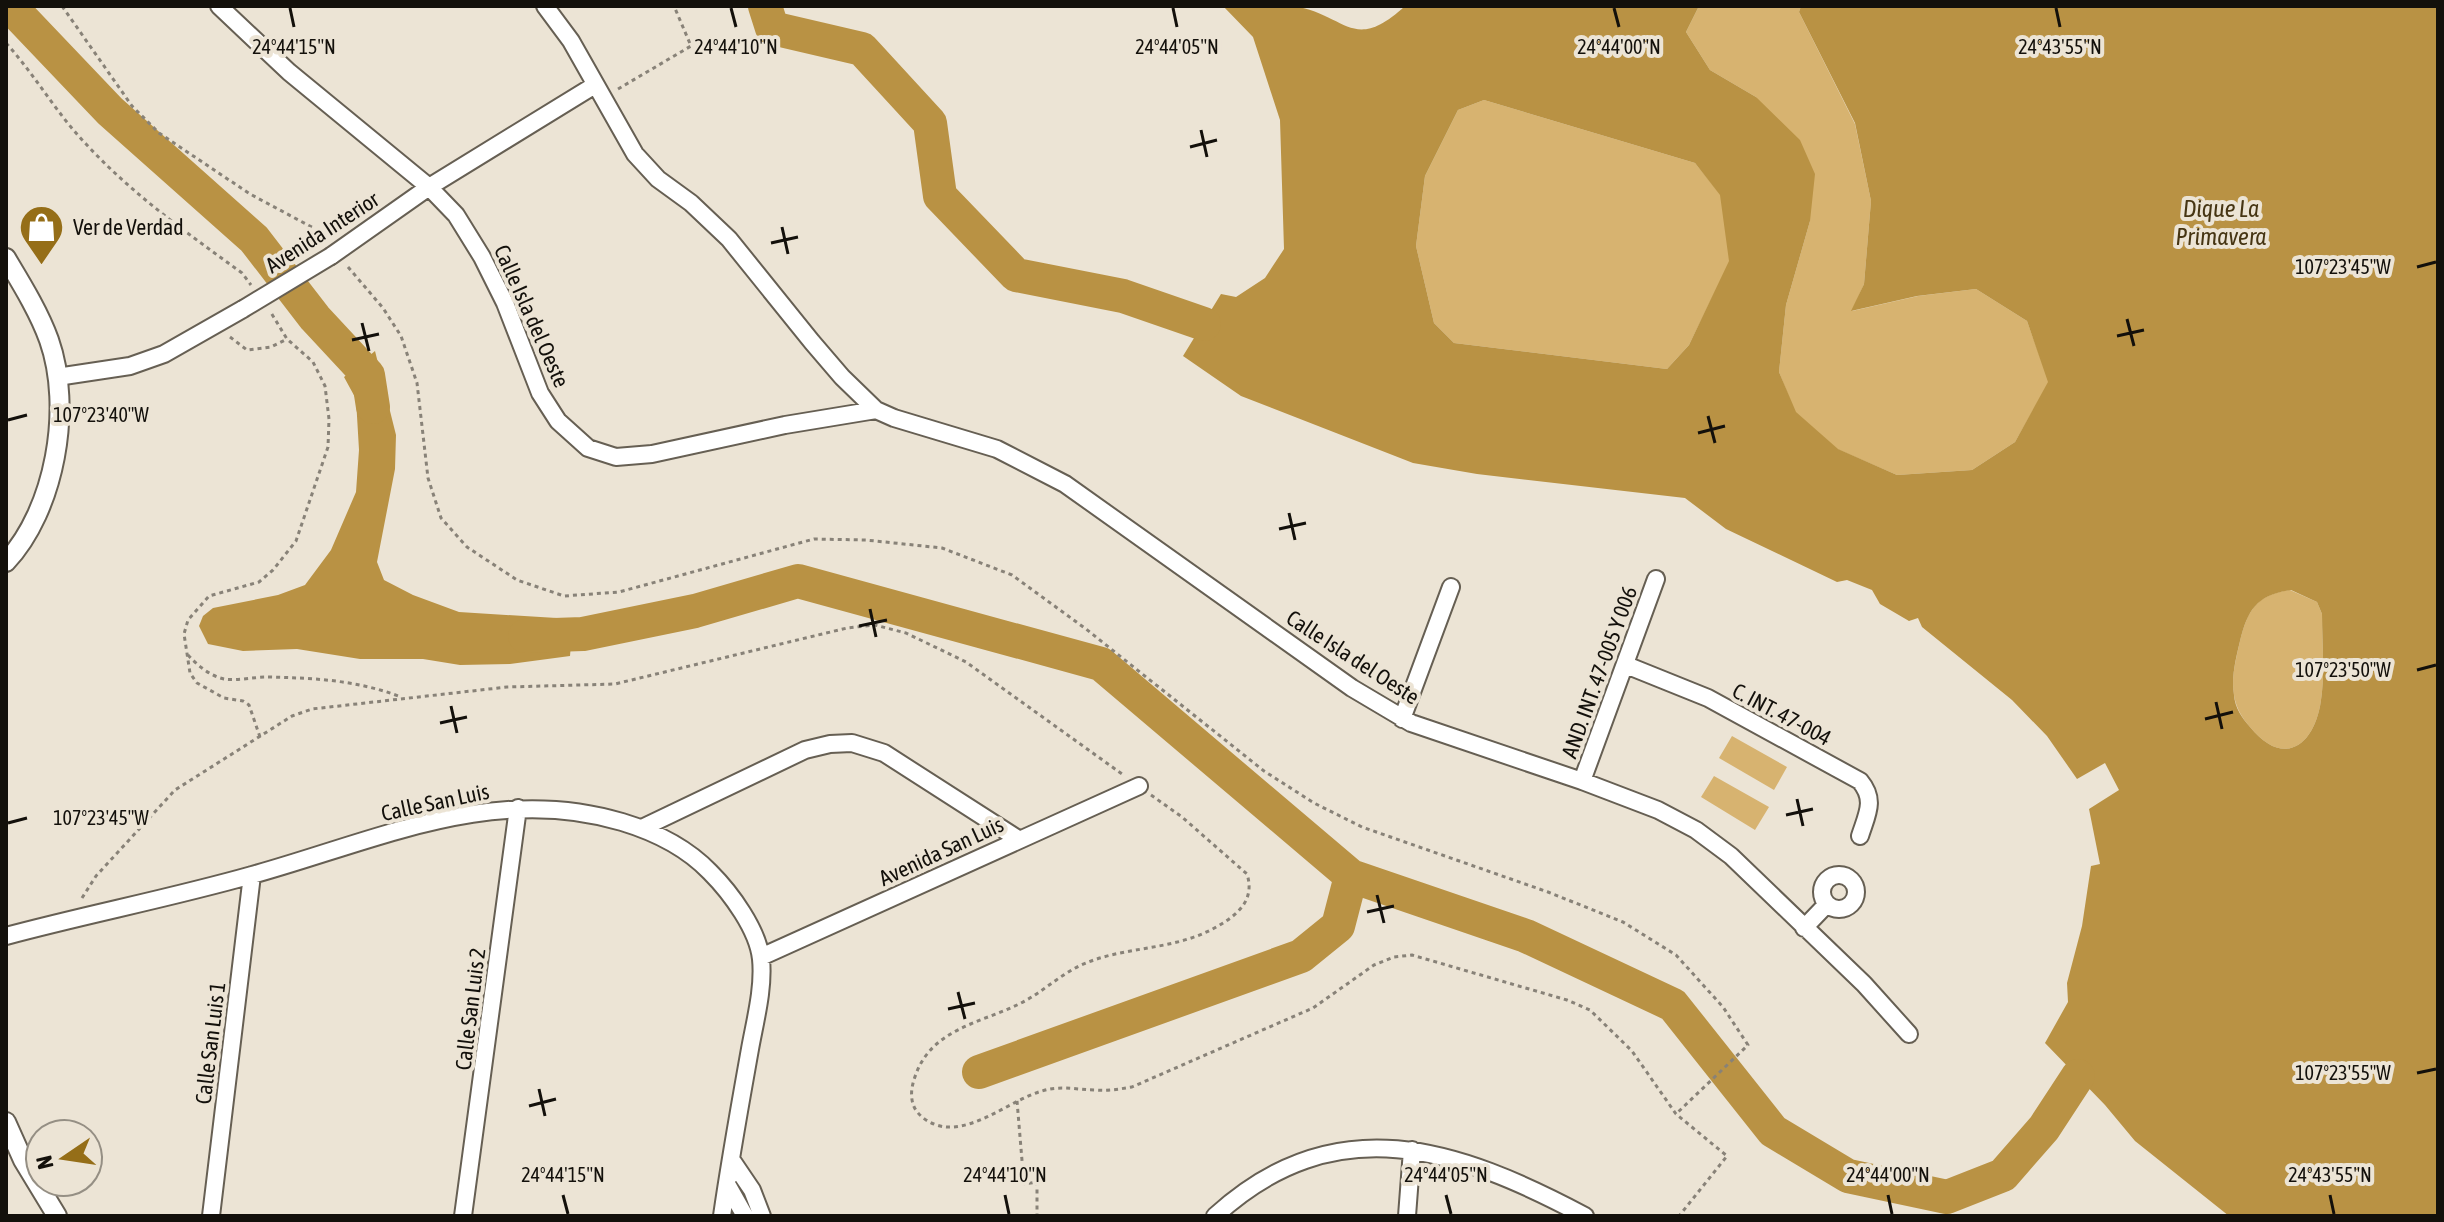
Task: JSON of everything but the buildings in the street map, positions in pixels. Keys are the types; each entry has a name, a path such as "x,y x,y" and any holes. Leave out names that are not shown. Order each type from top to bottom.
{"street":[{"name":"Calle Isla del Oeste","path":"219,6 333,110 429,187 456,215 505,303 540,393 558,421 588,448 616,457 652,454 785,425 876,410"},
{"name":"Calle Isla del Oeste","path":"545,6 571,41 635,154 658,179 691,203 729,239 842,377 876,410 997,449 1065,484 1352,688 1402,719 1582,781 1658,810 1696,830 1731,856 1864,984 1909,1034"},
{"name":"Avenida Interior","path":"57,377 130,366 164,354 220,325 334,253 429,187 598,92"},
{"path":"6,258 49,340 57,377 59,423 54,466 40,507 17,551 6,562"},
{"name":"AND. INT. 47-005 Y 006","path":"1582,781 1656,579"},
{"path":"1402,719 1451,587"},
{"name":"C. INT. 47-004","path":"1626,665 1708,698 1860,781 1868,790 1871,802 1860,836"},
{"path":"642,828 805,750 852,743 884,753 1018,839"},
{"name":"Avenida San Luis","path":"761,957 1139,786"},
{"name":"Calle San Luis","path":"6,936 252,875 426,822 472,813 518,808 565,809 601,815 642,828 682,849 730,892 761,957 756,1011 722,1216"},
{"name":"Calle San Luis 2","path":"463,1216 518,808"},
{"name":"Calle San Luis 1","path":"211,1216 252,875"},
{"path":"1804,928 1827,904"},
{"path":"6,1122 23,1160 57,1216"},
{"path":"1215,1216 1254,1184 1303,1160 1343,1150 1371,1148 1412,1150 1468,1163 1518,1182 1585,1216"},
{"path":"1407,1216 1412,1150"},
{"path":"731,1159 752,1190 762,1216"},
{"path":"727,1184 745,1216"}],"path":[{"path":"62,6 132,106 152,127 250,194 319,231 401,336 417,383 428,478 441,518 467,547 517,580 564,596 619,592 814,539 866,540 942,548 1012,575 1086,629 1264,771 1314,803 1362,827 1548,892 1623,922 1676,955 1723,1007 1748,1045 1676,1114"},
{"path":"598,92 691,46 674,6"},
{"path":"6,43 33,73 83,142 127,186 242,273 250,285"},
{"path":"260,737 249,705 224,698 197,683 190,673 184,634 188,620 209,596 259,582 296,541 328,447 325,386 313,362 287,339 268,307"},
{"path":"220,325 239,346 247,350 271,347 287,339"},
{"path":"67,922 96,876 175,790 292,716 312,709 507,687 615,684 847,628 875,625 906,633 966,662 1182,817 1247,874 1251,886 1248,900 1236,914 1217,926 1184,942 1099,958 1079,966 1020,1004 958,1029 935,1045 920,1064 911,1087 913,1106 925,1120 946,1127 971,1122 1017,1101 1056,1088 1110,1091 1132,1087 1313,1008 1374,965 1394,957 1412,955 1567,1000 1590,1010 1632,1051 1676,1114 1727,1156 1679,1216"},
{"path":"188,655 199,667 223,679 278,677 340,680 373,686 403,698"},
{"path":"1017,1101 1024,1184 1037,1182 1037,1216"}],"shaded area":[{"path":"1699,6 1801,6 1799,12 1855,124 1871,201 1864,284 1852,311 1918,296 1976,289 2027,321 2049,382 2015,442 1972,470 1897,475 1837,449 1795,412 1779,372 1786,305 1810,221 1756,97 1710,70 1686,32"},
{"path":"1484,100 1695,163 1721,195 1730,261 1689,345 1667,369 1454,343 1434,323 1416,246 1425,176 1458,110"},
{"path":"2290,590 2317,602 2322,614 2323,679 2318,716 2312,729 2296,746 2286,749 2263,740 2247,724 2236,704 2233,682 2240,641 2251,612 2269,596"},
{"path":"1732,736 1787,767 1774,790 1719,758"},
{"path":"1714,776 1769,807 1755,830 1701,797"}],"water":[{"name":"Dique La Primavera","path":"1223,6 1292,6 1360,29 1373,28 1405,6 1699,6 1686,32 1710,70 1756,97 1800,140 1815,174 1810,221 1786,305 1779,372 1796,412 1838,449 1897,475 1972,470 2015,442 2048,382 2027,321 1976,289 1917,296 1851,311 1864,284 1871,201 1855,123 1799,12 1801,6 2438,6 2438,1216 2229,1216 2135,1141 2045,1043 2068,1002 2067,983 2082,926 2091,866 2100,864 2089,809 2119,790 2105,763 2077,779 2047,736 2012,700 1922,627 1918,618 1909,621 1880,604 1872,590 1847,580 1837,582 1726,529 1685,498 1477,474 1413,463 1241,396 1183,356 1221,294 1236,297 1265,278 1284,249 1280,120 1253,37","holes":["1484,100 1695,163 1720,195 1729,261 1689,345 1667,369 1454,343 1434,323 1416,246 1425,176 1458,110","2291,590 2317,602 2322,614 2323,679 2318,716 2312,729 2296,746 2286,749 2263,740 2244,720 2236,704 2233,681 2240,641 2251,612 2262,600"]},
{"path":"375,351 396,435 395,469 377,562 384,580 413,595 459,612 573,619 570,656 510,664 460,665 423,659 360,659 297,649 243,651 208,644 199,626 203,616 213,608 278,595 305,585 331,550 356,492 359,450 356,399 344,377"}],"waterway":[{"path":"10,6 110,111 254,239 315,318 368,375 373,407"},
{"path":"765,6 772,28 862,49 930,123 940,196 1016,275 1123,296 1204,324"},
{"path":"525,636 583,634 695,611 798,581 1101,664 1351,876 1338,926 1301,956 979,1072"},
{"path":"1351,876 1526,936 1673,1005 1773,1131 1848,1176 1947,1197 2003,1175 2044,1128 2078,1076"}],"place":[{"name":"Ver de Verdad","path":"42,266"}]}
